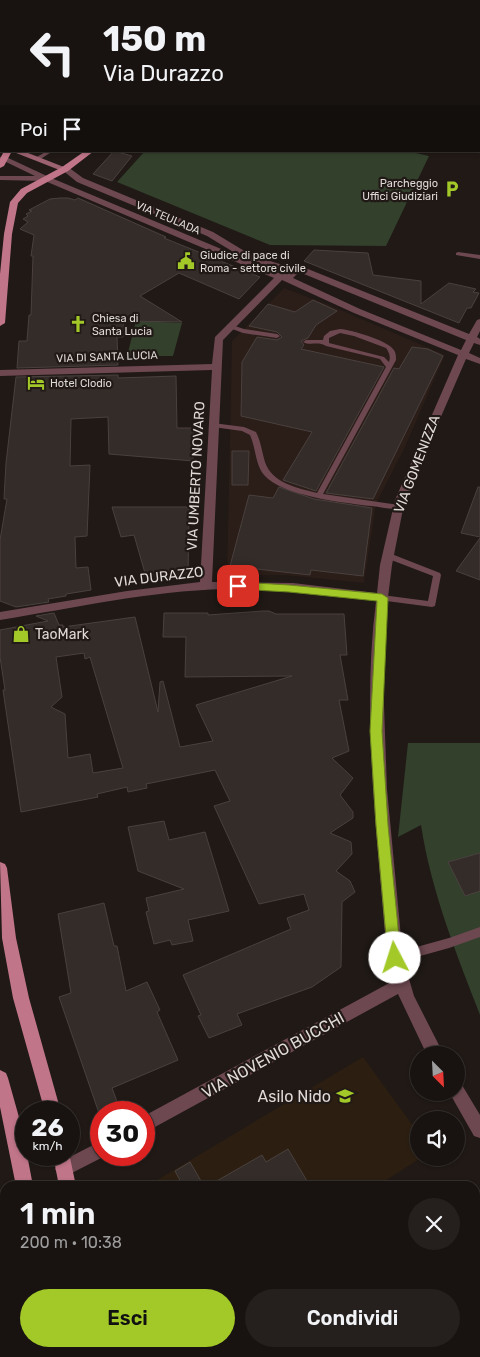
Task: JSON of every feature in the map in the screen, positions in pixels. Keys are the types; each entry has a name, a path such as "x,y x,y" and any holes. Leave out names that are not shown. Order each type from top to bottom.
{"main road":[{"path":"18,152 65,168"},
{"path":"0,323 13,204 24,191 46,180 86,152"},
{"path":"0,868 9,938 20,998 50,1101"},
{"path":"0,1078 14,1128 24,1181"}],"street":[{"path":"3,159 46,180"},
{"name":"VIA TEULADA","path":"65,168 80,180 210,234 244,255 284,273 327,298 480,361"},
{"path":"0,178 46,180"},
{"name":"VIA TEULADA","path":"46,180 284,273 300,269 476,340"},
{"name":"VIA UMBERTO NOVARO","path":"206,586 218,339 284,273"},
{"name":"VIA GOMENIZZA","path":"431,1046 419,1024 402,984 395,958 382,825 376,731 382,598 398,507 463,354 476,340 480,322"},
{"name":"VIA DI SANTA LUCIA","path":"0,373 216,367"},
{"name":"VIA DURAZZO","path":"0,616 142,593 206,586 289,588 382,598"},
{"name":"VIA NOVENIO BUCCHI","path":"155,1119 402,984"},
{"path":"463,1101 480,1130"},
{"path":"64,1170 90,1155"}],"lane":[{"path":"38,159 49,152"},
{"path":"458,254 480,257"},
{"path":"229,326 243,331 277,336"},
{"path":"318,495 393,360 390,349 350,333 338,331 328,336 325,342"},
{"path":"306,342 325,342 334,348 382,358 388,366"},
{"path":"213,425 250,431 255,437 262,467 271,478 286,487 318,495 398,507"},
{"path":"382,598 432,604 437,575 389,556"},
{"path":"395,958 480,932"}],"shaded area":[{"path":"284,288 329,305 445,355 405,447 376,504 364,583 284,575 227,575 232,341"},
{"name":"Asilo Nido","path":"363,1057 410,1122 410,1165 385,1181 155,1181"}],"green space":[{"path":"144,152 411,152 429,156 386,246 270,245 117,182"},
{"path":"136,321 182,323 173,356 127,356"},
{"path":"408,743 480,743 480,1015 453,945 438,898 425,850 421,825 398,837"}],"building":[{"path":"113,152 132,156 112,181 93,174"},
{"path":"78,198 166,237 164,238 260,277 239,299 179,273 140,296 182,322 124,321 123,337 117,337 118,365 17,368 19,341 27,341 29,315 31,315 33,256 31,256 34,235 20,229 28,222 23,219 28,216 26,214 32,211 29,210 50,199 75,200"},
{"path":"314,250 368,253 373,275 421,281 421,304 449,283 476,289 473,292 479,293 471,308 467,308 459,323 304,261"},
{"path":"313,300 337,311 316,325 308,338 301,341 304,345 301,349 384,367 316,491 283,480 312,432 241,416 242,362 257,337 277,340 282,337 277,332 249,326 268,304 295,312"},
{"path":"412,347 428,349 443,356 373,499 326,493 394,368 399,369"},
{"path":"118,375 118,378 176,376 177,428 194,428 193,461 109,454 108,417 71,419 70,466 90,465 87,536 75,537 76,568 88,567 91,590 48,599 49,602 16,607 0,601 0,540 7,499 4,499 6,463 16,377"},
{"path":"232,451 249,451 248,485 232,485"},
{"path":"279,487 314,499 372,508 363,576 311,570 310,575 230,566 249,495 273,498"},
{"path":"478,487 480,487 480,537 461,533"},
{"path":"112,507 189,507 188,576 147,580 134,535 121,537"},
{"path":"480,538 480,580 456,571"},
{"path":"263,611 276,614 344,614 347,655 340,655 348,700 339,700 349,751 332,758 353,778 340,795 353,812 353,818 330,833 351,842 352,854 336,871 350,881 355,892 342,902 341,967 312,987 237,1014 242,1025 209,1038 198,1016 201,1015 183,975 291,929 287,918 309,910 304,894 259,904 214,806 230,801 215,770 146,784 147,788 128,792 127,787 97,794 98,797 21,812 0,657 0,630 48,621 36,616 54,613 59,625 63,625 63,627 135,617 158,712 160,682 163,681 180,747 213,741 196,705 292,676 185,677 186,637 163,637 164,613 208,613 208,615","holes":["84,653 85,659 90,657 123,768 93,773 90,754 68,758 65,714 51,707 62,697 56,657"]},
{"path":"164,821 169,840 205,832 229,911 188,920 193,941 172,945 170,940 154,944 146,912 149,911 146,898 184,889 138,871 128,827"},
{"path":"480,853 480,891 465,896 448,862"},
{"path":"104,903 114,946 117,946 126,991 147,982 160,1010 157,1012 178,1060 112,1088 117,1101 95,1101 59,997 71,993 58,914"},
{"path":"288,1149 307,1181 217,1181 262,1155 266,1162"},
{"path":"190,1162 201,1181 180,1181 175,1171"}],"place":[{"name":"Parcheggio Uffici Giudiziari","path":"452,189"},
{"name":"Giudice di pace di Roma - settore civile","path":"186,261"},
{"name":"Chiesa di Santa Lucia","path":"78,324"},
{"name":"Hotel Clodio","path":"36,383"},
{"name":"TaoMark","path":"21,634"},
{"name":"Asilo Nido","path":"345,1096"}],"route":[{"path":"238,586 289,588 359,594 382,598 376,731 382,825 395,958"}]}
